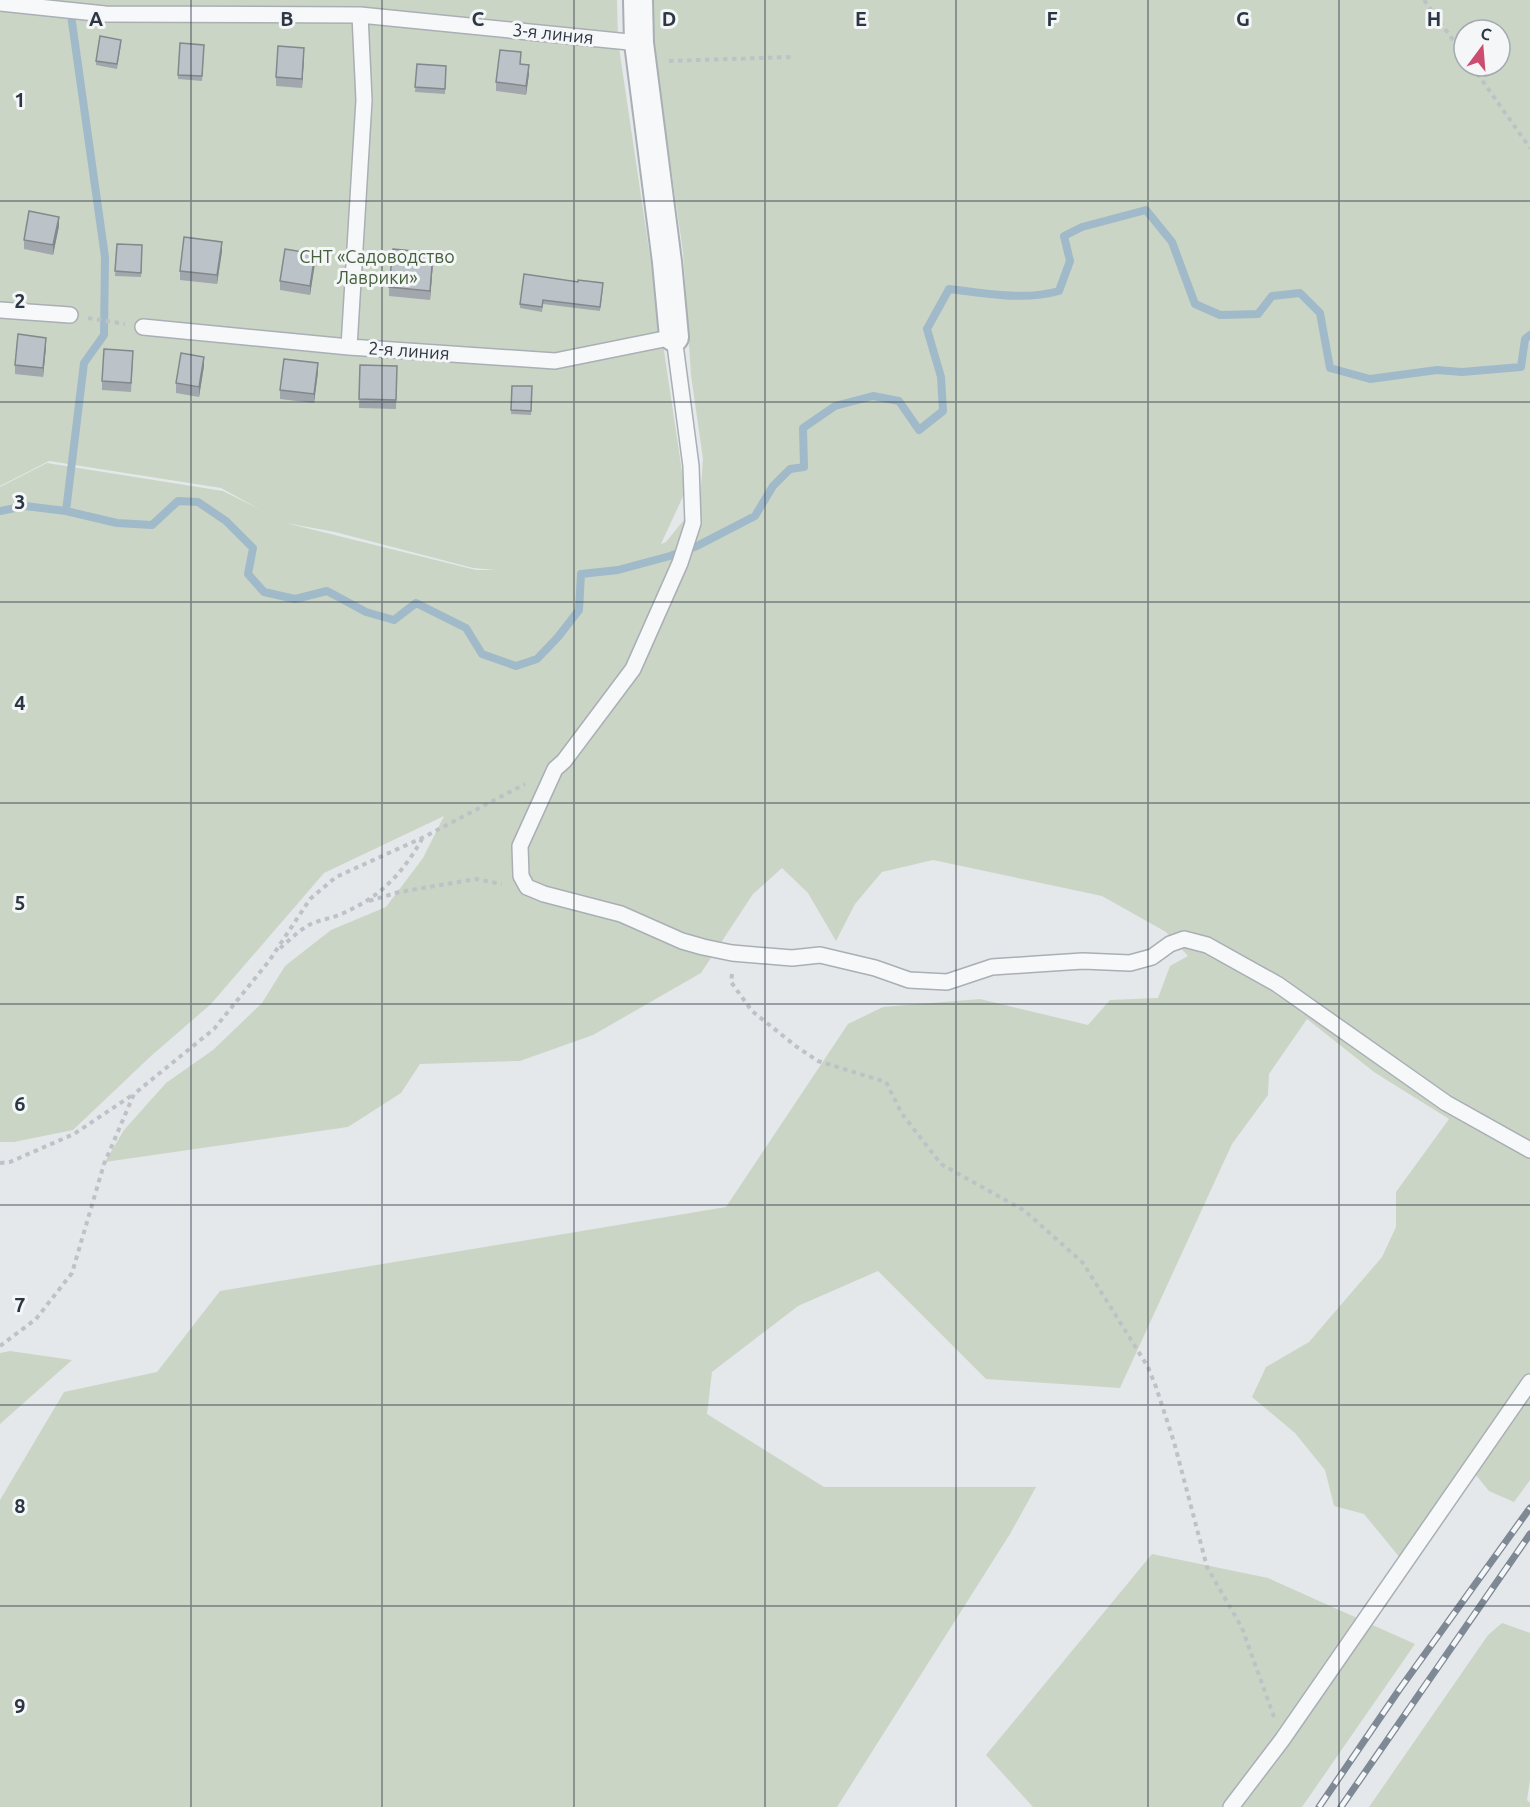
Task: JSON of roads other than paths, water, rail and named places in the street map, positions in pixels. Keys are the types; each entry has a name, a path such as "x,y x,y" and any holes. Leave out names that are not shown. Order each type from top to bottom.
{"street":[{"path":"638,0 640,52 667,262 674,337"}],"lane":[{"name":"3-я линия","path":"0,3 105,14 360,15 640,52"},
{"path":"349,347 364,100 360,15"},
{"path":"0,310 70,315"},
{"name":"2-я линия","path":"143,327 349,347 555,361 674,337"},
{"path":"674,337 691,466 693,523 680,563 633,669 555,769 520,846 521,876 527,887 544,894 621,914 682,941 732,953 792,958 820,955 875,968 909,980 947,982 992,967 1083,961 1130,963 1152,957 1170,944 1184,939 1207,945 1276,984 1446,1103 1530,1150"},
{"path":"1231,1807 1282,1740 1530,1382"}],"waterway":[{"path":"66,511 84,363 104,335 105,257 71,15"},
{"path":"0,511 25,506 66,511 117,523 152,525 178,501 198,502 226,521 253,548 248,574 264,592 295,599 327,591 366,612 394,620 416,603 466,628 482,654 516,666 537,659 579,610 581,574 618,570 670,556 697,546 755,516 773,486 790,469 804,467 803,428 835,406 873,396 899,401 919,430 943,411 941,377 927,329 949,289 1018,296 1059,291 1070,261 1064,236 1082,227 1146,210 1172,242 1195,304 1220,315 1258,314 1272,296 1300,293 1320,313 1330,368 1370,379 1437,370 1462,372 1521,367 1525,339 1530,335"}],"railway":[{"path":"1319,1807 1399,1690 1530,1508"},
{"path":"1341,1807 1530,1534"}],"park label":[{"name":"СНТ «Садоводство Лаврики»","path":"377,267"}]}
